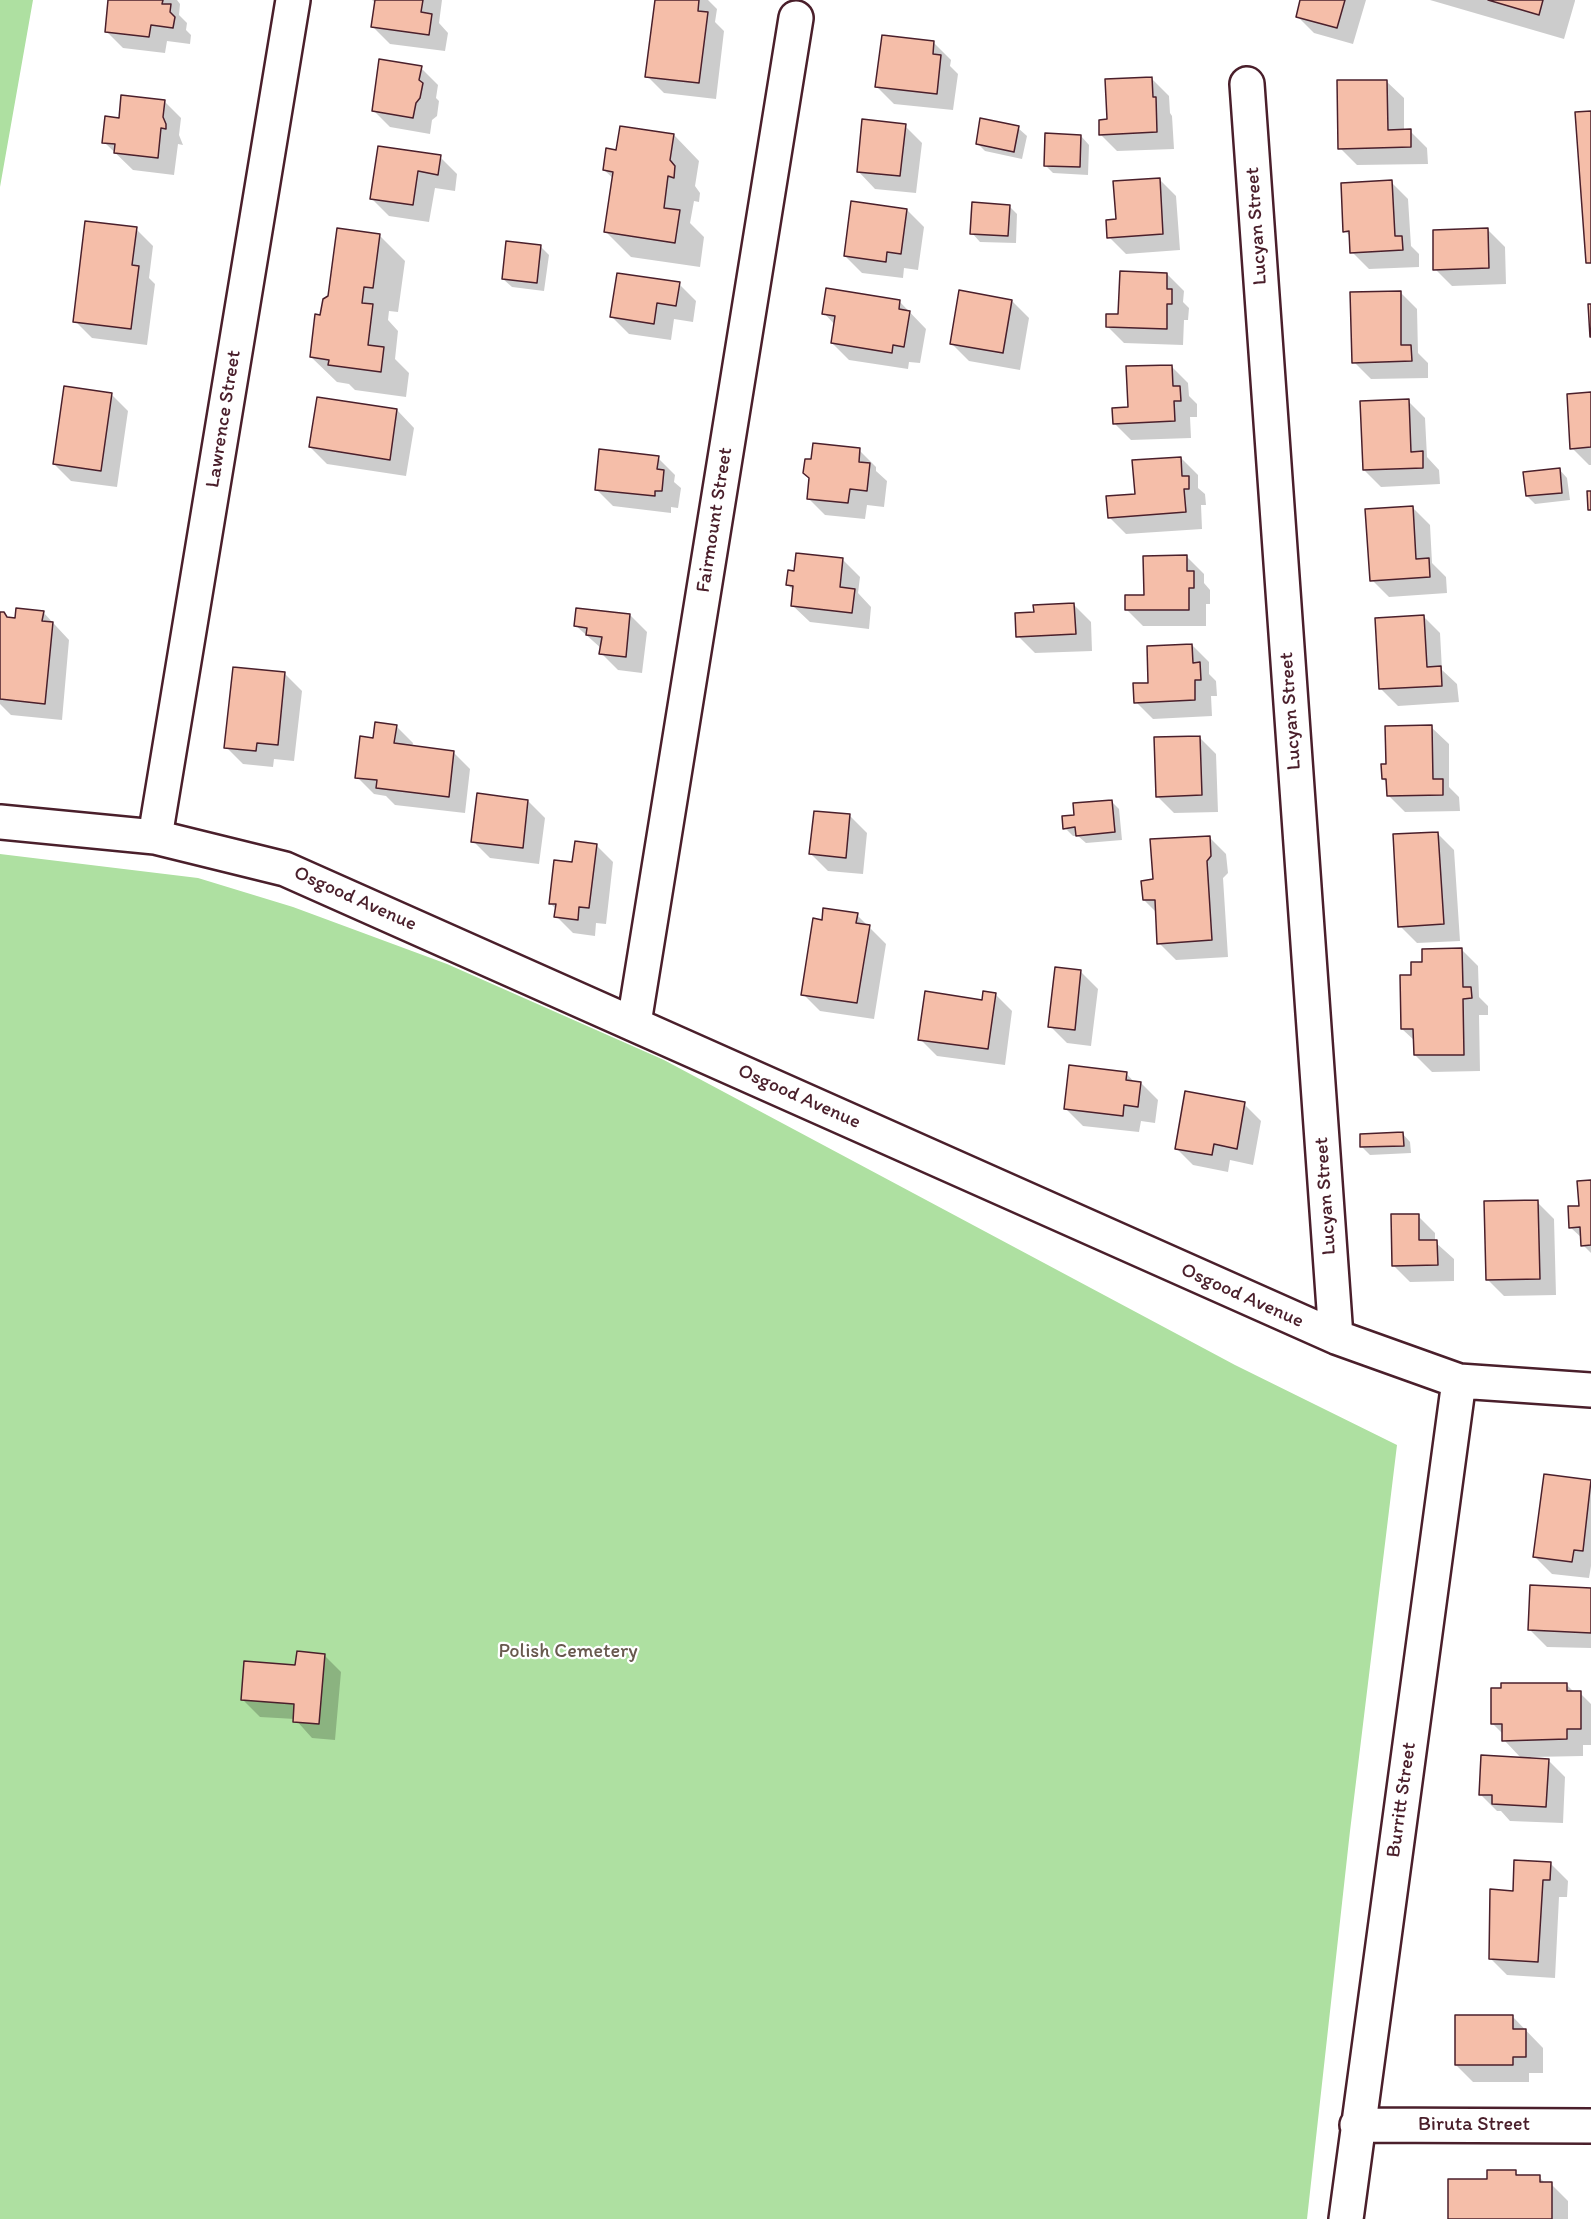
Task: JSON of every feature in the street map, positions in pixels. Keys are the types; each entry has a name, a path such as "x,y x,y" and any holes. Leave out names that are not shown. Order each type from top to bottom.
{"street":[{"name":"Lawrence Street","path":"155,837 293,0"},
{"name":"Fairmount Street","path":"634,1023 796,18"},
{"name":"Lucyan Street","path":"1247,84 1336,1337"},
{"name":"Osgood Avenue","path":"0,822 155,837 285,869 1336,1337 1459,1381 1591,1390"},
{"name":"Burritt Street","path":"1346,2219 1459,1381"},
{"name":"Biruta Street","path":"1357,2125 1591,2126"}],"green space":[{"path":"0,0 33,0 0,187"},
{"name":"Polish Cemetery","path":"0,854 198,878 293,907 447,964 664,1060 1235,1365 1397,1445 1350,1831 1307,2219 0,2219"}],"building":[{"path":"108,0 163,0 162,4 171,4 170,12 175,17 173,28 151,25 149,37 105,32"},
{"path":"375,0 423,0 421,12 432,14 429,35 371,27"},
{"path":"655,0 699,0 698,11 708,12 699,83 645,77"},
{"path":"1300,0 1345,0 1337,28 1296,17"},
{"path":"1488,0 1543,0 1539,15"},
{"path":"882,35 934,41 933,54 941,55 937,94 875,87"},
{"path":"379,59 422,66 419,80 423,83 413,118 372,111"},
{"path":"1152,77 1153,97 1156,97 1157,132 1099,135 1099,120 1107,119 1105,79"},
{"path":"1337,80 1387,80 1388,130 1411,129 1411,147 1338,149"},
{"path":"121,95 165,100 163,117 166,129 161,128 158,158 114,153 115,144 102,143 105,116 119,118"},
{"path":"1591,111 1591,263 1586,263 1575,112"},
{"path":"980,118 1019,126 1014,152 976,144"},
{"path":"862,119 906,124 900,176 857,172"},
{"path":"620,126 674,134 670,160 675,166 674,178 668,176 664,208 680,210 675,243 604,232 613,172 603,170 606,148 616,150"},
{"path":"1045,133 1081,135 1080,167 1044,166"},
{"path":"378,146 441,155 438,175 418,171 413,205 370,199"},
{"path":"1160,178 1163,234 1107,238 1106,220 1116,219 1113,181"},
{"path":"1392,180 1395,236 1402,236 1403,250 1350,253 1349,231 1343,232 1341,183"},
{"path":"851,201 907,209 901,254 887,252 886,262 844,256"},
{"path":"972,202 1010,205 1008,236 970,234"},
{"path":"85,221 137,227 132,265 139,266 131,329 73,322"},
{"path":"337,228 380,234 373,288 364,287 362,303 373,304 368,345 384,347 381,372 328,365 329,360 310,357 315,314 320,315 323,299 328,296"},
{"path":"1488,228 1489,268 1433,270 1433,230"},
{"path":"506,241 541,245 537,283 502,279"},
{"path":"1120,271 1167,273 1167,289 1172,289 1172,304 1167,304 1167,329 1106,327 1106,314 1118,314"},
{"path":"617,273 680,282 676,306 657,303 654,324 610,317"},
{"path":"826,288 900,300 899,309 910,311 904,347 893,345 892,353 831,343 835,316 822,314"},
{"path":"959,290 1012,300 1003,353 950,344"},
{"path":"1401,291 1401,345 1411,345 1412,361 1352,363 1350,292"},
{"path":"1588,304 1591,304 1591,337 1590,337"},
{"path":"1172,365 1173,386 1180,386 1181,401 1174,401 1175,421 1113,424 1112,408 1128,407 1126,366"},
{"path":"64,386 112,393 101,471 53,464"},
{"path":"1591,392 1591,447 1570,449 1567,394"},
{"path":"317,397 397,409 390,460 309,447"},
{"path":"1409,399 1411,452 1423,451 1423,468 1363,470 1360,401"},
{"path":"813,443 860,448 859,462 870,463 867,491 850,489 848,503 807,499 809,478 803,473 805,459 811,459"},
{"path":"599,449 659,456 657,469 664,470 662,491 655,491 655,496 595,490"},
{"path":"1181,457 1182,476 1189,476 1189,489 1184,489 1186,512 1108,518 1106,496 1135,494 1132,460"},
{"path":"1560,468 1562,493 1526,496 1523,472"},
{"path":"1587,491 1591,491 1591,510 1588,510"},
{"path":"1413,506 1416,559 1429,558 1430,577 1370,581 1365,509"},
{"path":"796,553 843,558 840,587 855,589 852,613 791,606 793,586 786,585 788,570 794,571"},
{"path":"1187,555 1187,571 1194,571 1194,588 1189,588 1189,610 1125,610 1125,595 1144,595 1143,556"},
{"path":"1074,603 1076,634 1016,637 1015,613 1034,612 1033,605"},
{"path":"16,608 44,611 42,621 53,622 45,704 0,699 0,612 4,612 7,617 15,618"},
{"path":"576,608 630,614 626,657 599,654 602,637 586,635 587,628 574,626"},
{"path":"1424,615 1427,667 1441,666 1442,686 1379,689 1375,618"},
{"path":"1192,644 1193,663 1200,662 1201,680 1195,680 1195,700 1134,703 1133,683 1148,683 1147,646"},
{"path":"233,667 285,672 278,745 257,743 256,751 224,748"},
{"path":"375,722 397,725 394,743 454,751 449,797 376,788 377,780 355,778 360,736 373,738"},
{"path":"1432,725 1433,779 1443,779 1443,795 1387,796 1386,779 1382,779 1381,764 1386,764 1385,726"},
{"path":"1200,736 1202,795 1156,797 1154,737"},
{"path":"477,793 528,800 523,848 471,842"},
{"path":"1112,800 1115,832 1076,836 1075,827 1063,829 1062,816 1074,815 1073,803"},
{"path":"814,811 850,814 846,858 809,854"},
{"path":"1438,832 1444,924 1398,927 1393,834"},
{"path":"1210,836 1211,856 1207,861 1212,940 1157,944 1155,900 1143,900 1141,881 1153,879 1150,839"},
{"path":"575,841 597,844 589,908 579,907 578,920 554,917 556,904 549,904 554,860 572,862"},
{"path":"823,908 858,913 856,923 870,925 857,1003 801,995 813,918 822,920"},
{"path":"1462,948 1463,987 1471,987 1472,998 1463,999 1464,1055 1414,1055 1413,1029 1401,1029 1400,975 1411,975 1411,962 1422,962 1422,949"},
{"path":"1055,967 1081,970 1075,1030 1048,1027"},
{"path":"925,991 982,1000 983,991 996,993 988,1049 918,1040"},
{"path":"1069,1065 1127,1072 1126,1080 1141,1082 1138,1107 1124,1105 1123,1116 1064,1109"},
{"path":"1185,1091 1245,1102 1237,1149 1214,1144 1212,1155 1175,1149"},
{"path":"1403,1132 1404,1146 1360,1147 1360,1134"},
{"path":"1591,1180 1591,1245 1581,1246 1580,1227 1569,1228 1568,1206 1579,1206 1577,1181"},
{"path":"1538,1200 1540,1279 1486,1280 1484,1201"},
{"path":"1391,1214 1419,1214 1419,1240 1437,1240 1438,1265 1392,1266"},
{"path":"1544,1474 1591,1480 1583,1551 1574,1550 1572,1562 1533,1557"},
{"path":"1530,1585 1591,1588 1591,1633 1528,1630"},
{"path":"297,1651 325,1654 319,1724 293,1722 294,1704 241,1700 244,1661 295,1665"},
{"path":"1501,1683 1567,1683 1567,1691 1581,1691 1581,1729 1567,1729 1567,1739 1502,1741 1502,1724 1491,1724 1491,1688 1501,1688"},
{"path":"1481,1755 1549,1759 1546,1807 1492,1804 1492,1795 1479,1795"},
{"path":"1514,1860 1551,1862 1550,1880 1543,1880 1538,1962 1489,1959 1490,1889 1513,1891"},
{"path":"1455,2015 1513,2015 1513,2029 1526,2029 1526,2057 1513,2057 1513,2065 1455,2065"},
{"path":"1487,2170 1516,2170 1516,2175 1540,2175 1540,2182 1552,2182 1552,2219 1448,2219 1448,2179 1487,2179"}]}
